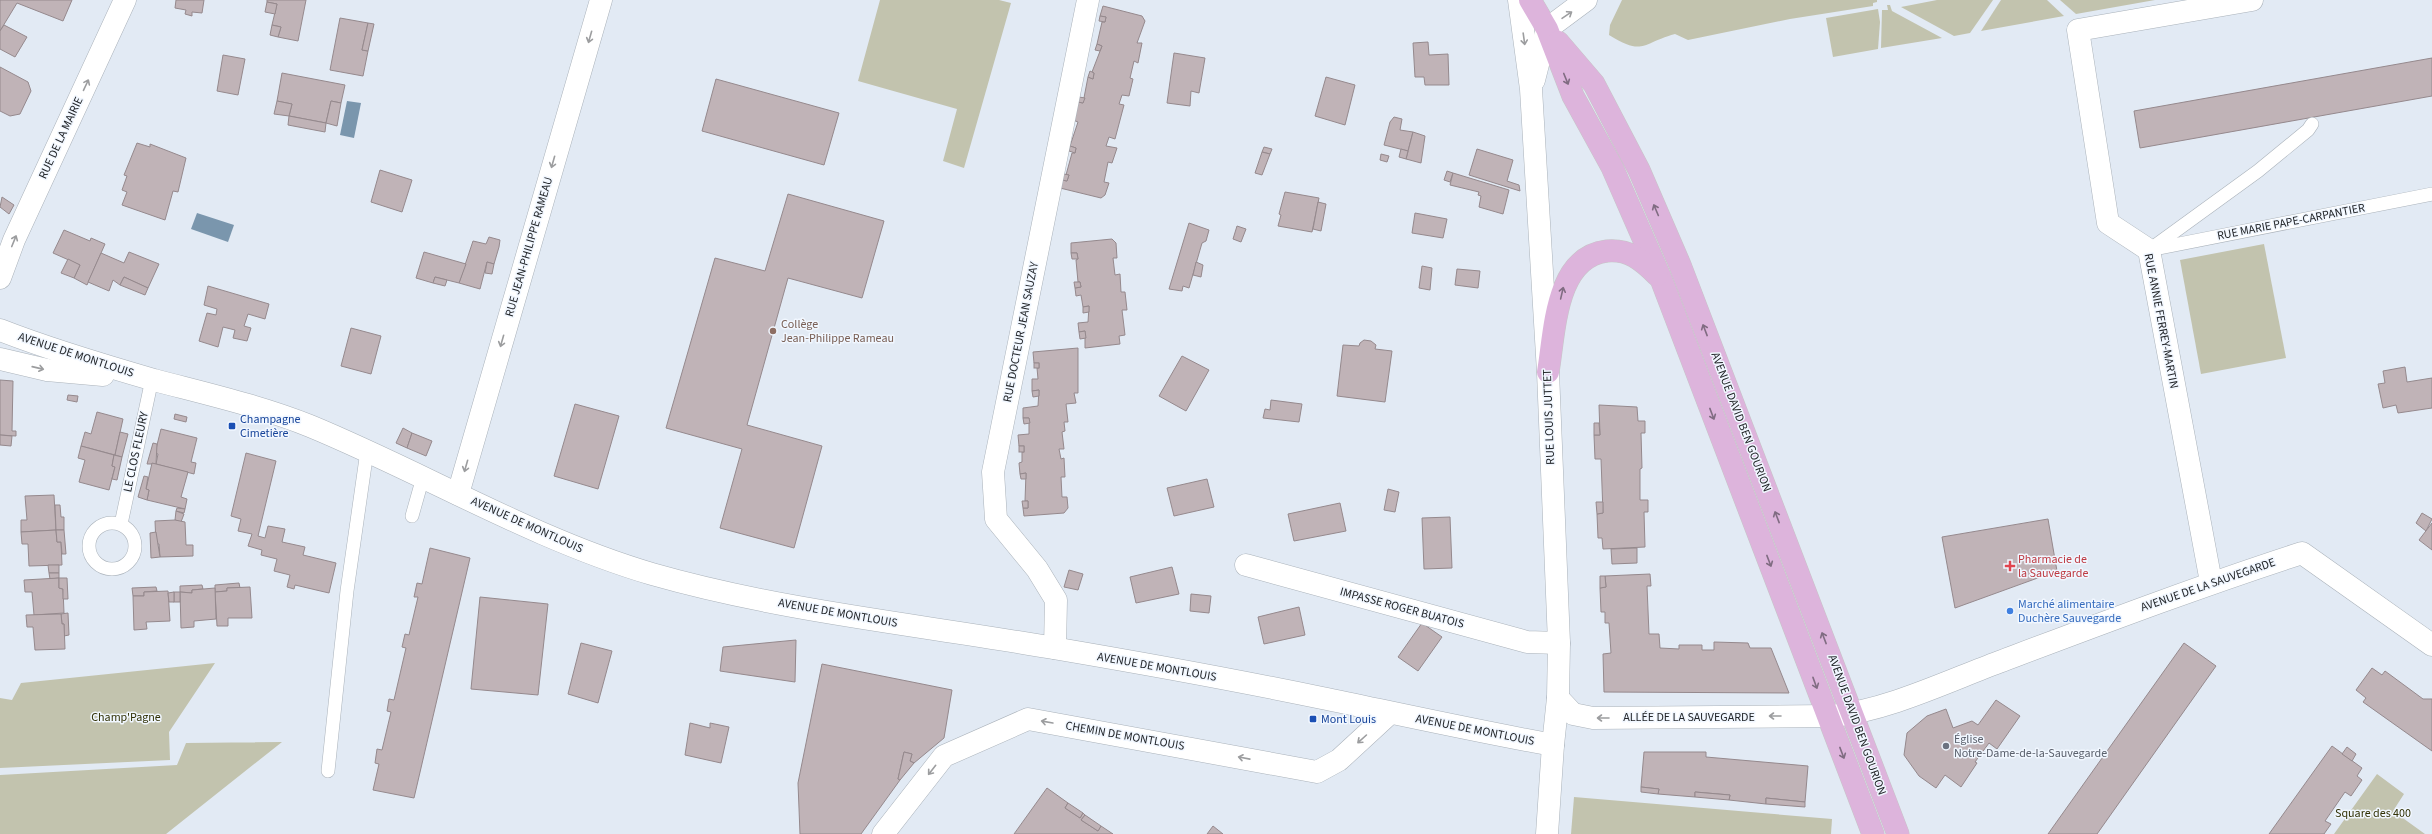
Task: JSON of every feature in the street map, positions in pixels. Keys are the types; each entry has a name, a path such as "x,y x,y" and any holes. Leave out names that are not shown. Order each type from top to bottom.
{"main road":[{"name":"AVENUE DAVID BEN GOURION","path":"1530,0 1547,29 1573,96 1612,167 1661,279 1873,834"},
{"name":"AVENUE DAVID BEN GOURION","path":"1547,29 1594,84 1639,170 1683,273 1898,834"},
{"path":"1548,372 1564,285 1576,265 1597,253 1620,250 1641,259 1661,279"}],"street":[{"name":"RUE DE LA MAIRIE","path":"0,278 14,240 125,0"},
{"name":"RUE JEAN-PHILIPPE RAMEAU","path":"458,494 601,0"},
{"name":"RUE DOCTEUR JEAN SAUZAY","path":"1055,648 1056,600 1037,569 996,519 993,472 1088,0"},
{"name":"RUE LOUIS JUTTET","path":"1519,0 1531,89 1548,372 1559,643 1558,698 1546,834"},
{"path":"1547,29 1586,0"},
{"name":"RUE ANNIE FERREY-MARTIN","path":"2210,582 2149,250 2108,223 2078,30 2252,0"},
{"name":"RUE LOUIS JUTTET","path":"1531,89 1547,29"},
{"name":"AVENUE DE MONTLOUIS","path":"0,330 51,350 239,402 307,425 580,549 686,583 726,593 901,624 1055,648 1553,745"},
{"name":"AVENUE DE MONTLOUIS","path":"0,360 47,370 152,379"},
{"name":"AVENUE DE LA SAUVEGARDE","path":"1828,716 1852,714 1929,689 2210,582 2302,553 2432,646"},
{"name":"IMPASSE ROGER BUATOIS","path":"1246,565 1527,642 1559,643"},
{"name":"ALLÉE DE LA SAUVEGARDE","path":"1558,698 1573,714 1593,718 1828,716"},
{"name":"CHEMIN DE MONTLOUIS","path":"883,834 944,756 1028,719 1317,772 1339,760 1390,713"}],"lane":[{"path":"2149,250 2258,171 2308,130 2312,124"},
{"name":"RUE MARIE PAPE-CARPANTIER","path":"2149,250 2432,194"},
{"name":"LE CLOS FLEURY","path":"121,524 152,379"},
{"path":"328,771 347,591 367,451"},
{"path":"412,516 423,477"}],"green space":[{"path":"880,0 999,0 1011,3 964,168 943,161 957,109 858,81"},
{"path":"1622,0 1877,0 1877,2 1873,3 1873,6 1790,19 1688,40 1675,34 1636,47 1609,35 1610,25"},
{"path":"1937,0 1993,0 1970,33 1954,36 1901,7"},
{"path":"2001,0 2047,0 2064,16 1981,31"},
{"path":"2060,0 2155,0 2076,14"},
{"path":"1887,5 1890,5 1892,11 1942,38 1881,48 1882,10 1888,10"},
{"path":"1878,9 1880,22 1878,49 1833,57 1826,18"},
{"path":"2264,244 2286,358 2201,374 2180,260"},
{"name":"Champ'Pagne","path":"215,663 169,732 170,760 0,768 0,698 12,700 21,683"},
{"path":"282,742 166,834 0,834 0,775 177,765 186,743"},
{"name":"Square des 400","path":"2377,774 2404,794 2393,811 2425,834 2334,834"},
{"path":"1574,797 1832,819 1831,834 1571,834"}],"water":[{"path":"347,101 361,103 354,138 340,135"},
{"path":"197,213 234,225 228,242 191,229"}],"building":[{"path":"0,0 72,0 63,21 17,3 0,31"},
{"path":"176,0 204,0 202,13 192,12 192,16 185,14 186,10 175,8"},
{"path":"267,0 306,0 298,41 278,37 281,27 272,25 277,4 267,2"},
{"path":"267,2 277,4 275,14 265,12"},
{"path":"1103,6 1142,16 1145,21 1137,43 1142,43 1138,63 1134,61 1130,78 1133,79 1129,96 1122,95 1119,104 1124,105 1115,139 1109,137 1106,146 1117,148 1112,163 1108,162 1104,182 1109,183 1105,195 1101,198 1060,188 1062,180 1067,181 1069,175 1066,175 1072,153 1075,153 1076,148 1070,146 1078,122 1073,120 1078,102 1083,103 1088,77 1093,79 1094,73 1092,72 1102,46 1097,44 1102,22 1105,22 1106,17 1100,16"},
{"path":"1100,16 1106,17 1105,22 1099,21"},
{"path":"340,18 368,23 362,50 368,51 363,76 330,70"},
{"path":"368,23 374,24 368,51 362,50"},
{"path":"4,25 27,37 15,57 0,49 0,31"},
{"path":"272,25 281,27 278,37 270,35"},
{"path":"1428,42 1429,55 1448,54 1449,85 1425,85 1424,77 1415,77 1413,43"},
{"path":"1097,44 1102,46 1100,51 1095,50"},
{"path":"1174,53 1205,58 1199,93 1191,91 1190,106 1167,103"},
{"path":"223,55 245,59 238,95 217,91"},
{"path":"2432,58 2432,96 2140,148 2134,111"},
{"path":"0,67 28,82 31,91 20,114 10,116 0,111"},
{"path":"1090,71 1094,73 1093,79 1088,77"},
{"path":"282,73 345,85 341,103 331,101 326,123 289,116 292,104 277,101"},
{"path":"1326,77 1355,85 1345,125 1315,116"},
{"path":"716,79 839,113 824,165 702,131"},
{"path":"1079,97 1085,98 1083,103 1078,102"},
{"path":"277,101 292,104 289,116 274,114"},
{"path":"331,101 341,103 337,126 326,123"},
{"path":"289,116 326,123 325,132 288,125"},
{"path":"1394,117 1402,119 1400,130 1413,132 1408,151 1384,145 1390,122"},
{"path":"1413,132 1425,136 1421,163 1406,159"},
{"path":"137,143 150,147 150,144 186,158 178,192 173,191 165,220 122,205 127,192 122,190 127,176 124,175"},
{"path":"1070,146 1076,148 1075,153 1069,151"},
{"path":"1264,147 1272,149 1270,154 1262,152"},
{"path":"1401,149 1408,151 1406,159 1399,157"},
{"path":"1477,149 1513,160 1507,181 1519,185 1520,191 1469,175"},
{"path":"1262,152 1270,154 1262,175 1255,173"},
{"path":"1381,154 1389,156 1387,162 1380,160"},
{"path":"380,170 412,180 402,212 371,202"},
{"path":"1447,171 1453,173 1450,182 1444,180"},
{"path":"1453,173 1509,190 1503,214 1479,207 1481,196 1478,195 1479,192 1450,185"},
{"path":"1064,174 1069,175 1067,181 1062,180"},
{"path":"1285,192 1319,198 1312,232 1278,226 1281,215 1279,214"},
{"path":"788,194 884,221 862,298 788,278 747,425 822,446 794,548 720,528 742,449 666,428 715,258 765,271"},
{"path":"2,197 14,205 9,214 0,207"},
{"path":"1318,202 1326,204 1321,231 1313,229"},
{"path":"1415,213 1447,219 1443,238 1412,233"},
{"path":"1189,223 1209,230 1206,241 1202,243 1189,288 1183,286 1182,291 1169,289"},
{"path":"1237,226 1246,229 1241,242 1233,239"},
{"path":"64,230 90,241 91,238 105,244 87,285 74,278 80,265 53,253"},
{"path":"489,237 500,240 499,247 494,264 487,262 480,289 459,283 473,241 486,244"},
{"path":"1112,239 1116,243 1117,258 1113,258 1115,275 1120,274 1121,292 1125,292 1127,310 1122,310 1125,335 1119,336 1120,344 1085,348 1085,331 1079,332 1078,323 1088,322 1089,306 1083,307 1081,295 1076,296 1075,288 1081,287 1080,282 1078,282 1076,260 1078,259 1077,253 1071,253 1071,243"},
{"path":"129,252 159,264 148,288 124,277 120,285 113,280 109,291 88,282 101,253 124,263"},
{"path":"424,252 466,264 459,283 435,277 433,283 416,278"},
{"path":"1071,253 1077,253 1078,259 1072,259"},
{"path":"68,259 80,265 74,278 61,273"},
{"path":"487,262 494,264 492,274 485,273"},
{"path":"1196,262 1203,265 1201,277 1193,275"},
{"path":"1422,266 1432,268 1430,290 1419,288"},
{"path":"1457,269 1480,271 1478,288 1455,285"},
{"path":"124,277 148,288 145,295 120,285"},
{"path":"435,277 447,280 445,286 433,283"},
{"path":"1074,282 1080,282 1081,287 1075,288"},
{"path":"208,286 269,304 265,319 248,314 244,326 251,328 247,341 233,338 235,330 223,327 218,347 199,341 207,313 216,315 217,309 204,305"},
{"path":"1089,306 1089,312 1083,313 1083,307"},
{"path":"351,328 381,336 371,374 341,366"},
{"path":"1085,331 1086,338 1080,339 1079,332"},
{"path":"1364,340 1371,341 1376,345 1375,349 1392,351 1385,402 1337,396 1343,345 1359,346"},
{"path":"1078,348 1078,393 1074,393 1076,403 1066,404 1068,422 1064,422 1065,431 1062,432 1064,449 1059,449 1061,459 1064,458 1065,477 1061,477 1062,497 1067,497 1068,508 1064,513 1024,516 1023,508 1028,508 1028,501 1025,501 1026,473 1020,474 1019,463 1022,462 1022,452 1024,452 1024,446 1019,446 1018,435 1029,434 1029,418 1023,418 1023,408 1038,406 1039,390 1032,391 1032,379 1038,379 1037,368 1039,368 1039,363 1034,363 1033,352"},
{"path":"1182,356 1209,370 1186,411 1159,396"},
{"path":"1034,363 1039,363 1039,368 1034,368"},
{"path":"2405,367 2407,382 2432,378 2432,408 2398,413 2396,405 2383,408 2378,384 2385,383 2383,371"},
{"path":"0,380 13,381 12,431 16,431 16,436 0,435"},
{"path":"1039,390 1039,396 1033,397 1032,391"},
{"path":"68,395 78,396 77,402 67,400"},
{"path":"1271,400 1302,404 1299,422 1263,418 1265,409 1270,410"},
{"path":"575,404 619,416 598,489 554,476"},
{"path":"1599,405 1637,407 1638,421 1645,421 1645,433 1641,433 1642,468 1640,469 1640,500 1648,500 1648,512 1644,512 1645,547 1603,549 1602,538 1598,538 1597,514 1603,513 1601,459 1595,459 1594,435 1600,435"},
{"path":"97,412 123,419 115,455 81,446 85,432 91,434"},
{"path":"175,414 187,417 186,422 174,419"},
{"path":"1023,418 1029,418 1030,423 1024,424"},
{"path":"1594,423 1599,423 1600,435 1594,435"},
{"path":"403,428 412,433 407,448 396,443"},
{"path":"161,429 197,438 191,462 196,463 194,474 156,464 158,454 155,453"},
{"path":"120,432 128,434 122,457 115,455"},
{"path":"412,433 432,441 426,456 407,448"},
{"path":"0,435 12,436 11,446 0,445"},
{"path":"153,443 157,444 156,464 147,464"},
{"path":"81,446 114,455 112,466 115,467 109,490 79,482 85,460 78,458"},
{"path":"1019,446 1024,446 1024,452 1019,452"},
{"path":"246,453 276,461 258,536 265,538 268,526 285,529 282,542 305,547 303,555 336,563 329,593 295,585 294,589 287,587 290,575 274,571 277,559 261,555 262,550 248,546 252,534 238,531 241,519 231,516"},
{"path":"114,455 122,457 117,480 112,479 115,467 112,466"},
{"path":"152,463 188,472 181,497 187,499 185,509 147,500 149,490 146,489"},
{"path":"1026,473 1026,479 1021,479 1020,474"},
{"path":"144,476 148,477 146,489 149,490 147,500 138,497"},
{"path":"1207,479 1214,507 1174,516 1167,488"},
{"path":"1388,489 1399,492 1395,512 1384,510"},
{"path":"54,495 56,530 21,532 21,520 27,520 25,496"},
{"path":"1022,501 1028,501 1028,508 1023,508"},
{"path":"1596,502 1603,502 1603,513 1597,514"},
{"path":"1340,503 1346,531 1294,541 1288,514"},
{"path":"55,505 60,505 61,517 64,517 64,530 56,530"},
{"path":"177,508 185,509 184,513 176,511"},
{"path":"176,511 184,514 181,522 175,520"},
{"path":"2422,513 2432,519 2426,531 2416,523"},
{"path":"1450,517 1452,568 1424,569 1422,518"},
{"path":"2048,519 2057,571 1955,608 1942,537"},
{"path":"175,520 185,522 186,545 193,545 193,556 160,557 159,544 156,544 155,521"},
{"path":"2432,523 2432,550 2419,540"},
{"path":"56,530 57,542 61,542 62,565 29,566 28,544 22,544 21,532"},
{"path":"56,530 64,530 66,554 62,554 61,542 57,542"},
{"path":"156,532 160,557 151,558 150,533"},
{"path":"430,548 470,558 414,798 373,790 379,764 375,763 377,749 382,750 391,712 387,711 389,699 394,700 406,648 402,647 405,634 409,635 418,597 414,597 417,583 422,584"},
{"path":"1637,548 1637,563 1612,564 1611,549"},
{"path":"48,565 59,565 59,573 49,573"},
{"path":"1172,567 1179,594 1136,603 1130,577"},
{"path":"1069,570 1083,574 1078,590 1064,587"},
{"path":"49,573 59,573 59,578 50,579"},
{"path":"1650,574 1651,586 1647,586 1649,634 1659,634 1660,648 1679,649 1679,645 1702,645 1702,650 1714,650 1714,642 1748,643 1750,648 1771,648 1789,693 1604,692 1603,654 1611,653 1609,623 1605,623 1605,612 1601,612 1600,588 1606,587 1605,576"},
{"path":"1600,576 1605,576 1606,587 1600,588"},
{"path":"59,578 59,588 63,589 64,613 34,615 32,592 25,592 24,580"},
{"path":"59,578 67,578 68,599 63,599 63,589 59,588"},
{"path":"239,583 240,588 227,588 227,591 215,592 215,585"},
{"path":"202,585 203,589 192,590 192,593 180,592 180,586"},
{"path":"156,587 157,591 144,592 144,596 133,596 132,588"},
{"path":"250,587 252,618 228,618 228,626 217,626 215,592 227,591 227,588"},
{"path":"215,588 216,619 194,621 194,627 181,628 180,592 192,593 192,590"},
{"path":"168,591 170,621 146,622 147,629 134,630 133,596 144,596 144,592"},
{"path":"174,592 180,592 180,602 174,602"},
{"path":"174,592 174,602 169,602 168,593"},
{"path":"1191,594 1211,596 1209,613 1190,611"},
{"path":"480,597 548,604 538,695 471,689"},
{"path":"1299,607 1305,635 1264,644 1258,617"},
{"path":"68,613 69,635 64,636 64,624 62,624 61,614"},
{"path":"61,614 62,624 64,624 65,649 35,650 33,627 27,627 26,615"},
{"path":"1422,623 1442,637 1418,671 1398,657"},
{"path":"796,640 795,682 720,671 723,647"},
{"path":"581,643 612,651 598,703 568,694"},
{"path":"2184,643 2216,666 2097,834 2048,834"},
{"path":"822,664 952,690 944,738 914,763 910,761 912,754 904,752 898,779 900,780 861,834 800,834 798,783"},
{"path":"2372,668 2382,675 2385,671 2423,699 2432,699 2432,751 2363,702 2366,698 2356,690"},
{"name":"Église Notre-Dame-de-la-Sauvegarde","path":"1996,700 2020,716 1997,749 1989,743 1975,762 1977,763 1961,787 1945,775 1936,788 1919,776 1904,755 1907,733 1927,716 1946,709 1953,728 1972,721 1978,725"},
{"path":"690,723 710,728 710,723 729,727 721,763 685,755"},
{"path":"2332,746 2362,768 2357,776 2362,780 2351,796 2345,792 2325,821 2331,824 2324,834 2269,834"},
{"path":"2347,747 2356,754 2352,761 2342,754"},
{"path":"904,752 912,754 910,761 914,763 900,780 898,779"},
{"path":"1644,752 1706,752 1706,757 1808,766 1805,802 1766,798 1766,804 1729,800 1730,795 1695,792 1695,797 1658,794 1659,789 1641,787"},
{"path":"1641,787 1659,789 1658,794 1641,792"},
{"path":"1047,788 1068,803 1065,808 1080,818 1083,813 1085,815 1081,820 1098,831 1101,826 1113,834 1014,834"},
{"path":"1695,792 1730,795 1729,800 1695,797"},
{"path":"1766,798 1805,802 1805,807 1766,804"},
{"path":"1068,803 1083,813 1080,818 1065,808"},
{"path":"1085,815 1101,826 1098,831 1081,820"},
{"path":"1213,826 1223,834 1207,834"}],"place":[{"name":"Collège Jean-Philippe Rameau","path":"773,331"},
{"name":"Champagne Cimetière","path":"232,426"},
{"name":"Pharmacie de la Sauvegarde","path":"2010,566"},
{"name":"Marché alimentaire Duchère Sauvegarde","path":"2010,611"},
{"name":"Mont Louis","path":"1313,719"},
{"name":"Église Notre-Dame-de-la-Sauvegarde","path":"1946,746"}]}
